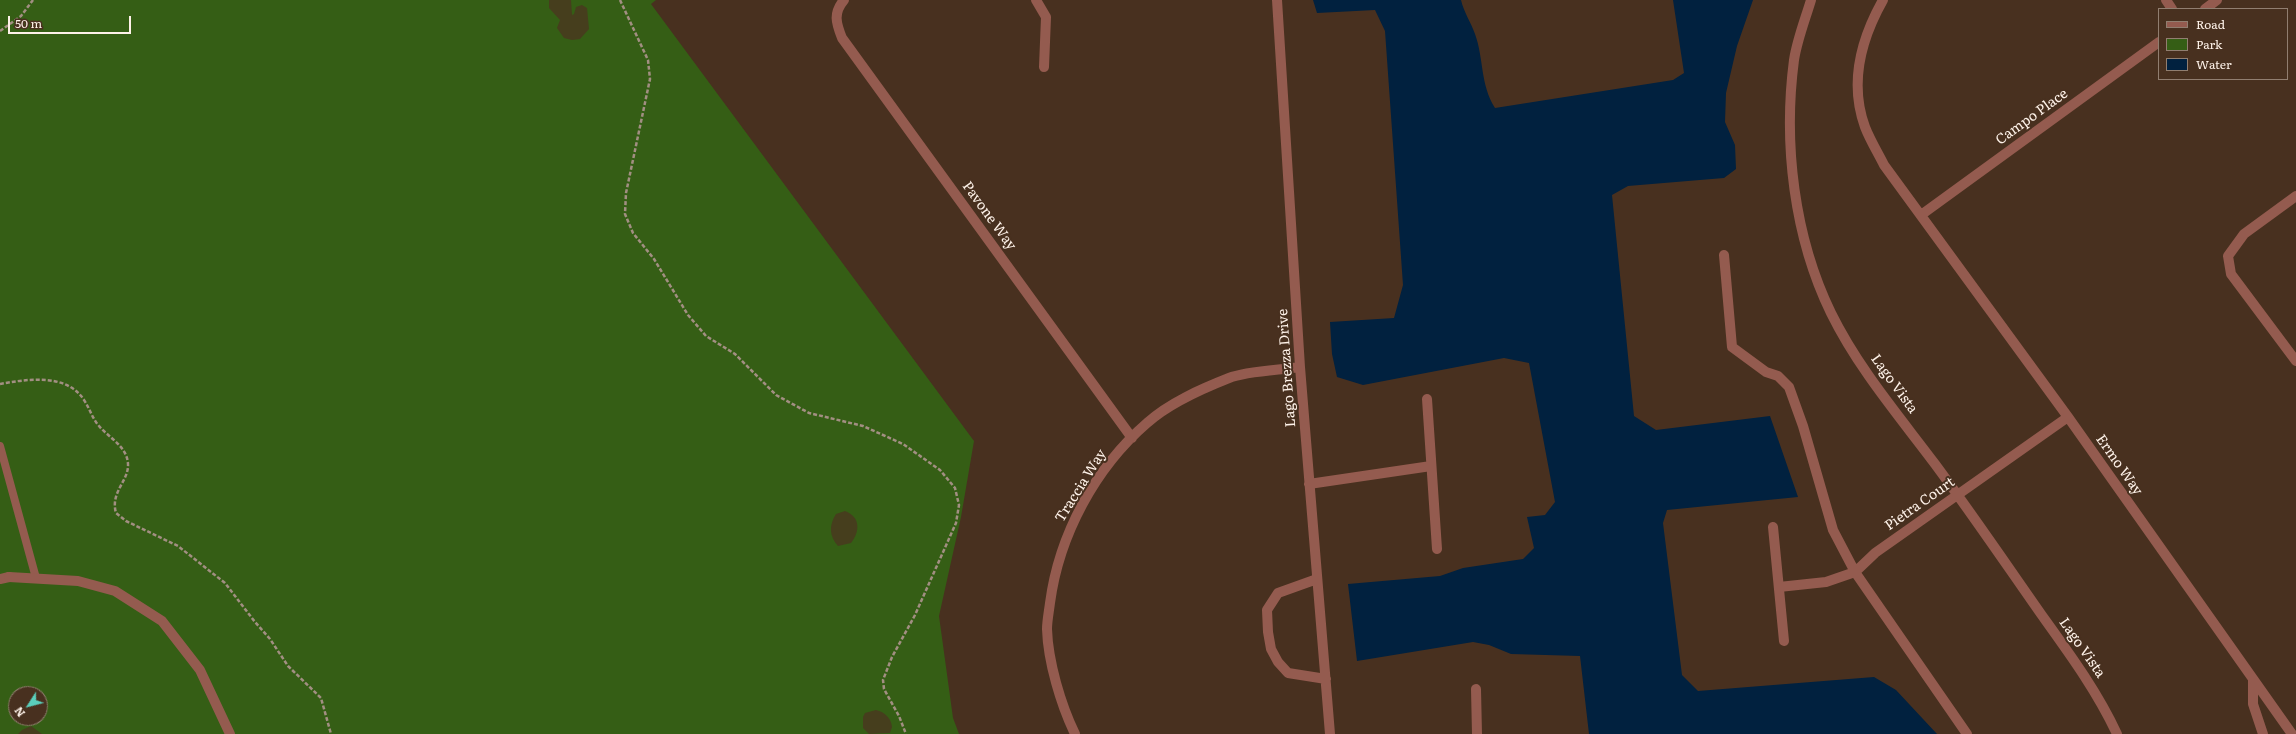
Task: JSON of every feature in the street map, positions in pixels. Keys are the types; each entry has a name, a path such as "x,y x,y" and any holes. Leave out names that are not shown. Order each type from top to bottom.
{"street":[{"path":"1036,0 1046,17 1044,66"},
{"name":"Lago Brezza Drive","path":"1277,0 1300,367 1330,734"},
{"name":"Lago Vista","path":"1811,0 1794,59 1790,134 1796,198 1809,257 1831,313 1863,367 1958,495 2103,704 2117,734"},
{"name":"Ermo Way","path":"1882,0 1861,49 1856,86 1865,126 1884,165 2068,417 2292,734"},
{"path":"2206,8 2217,0"},
{"name":"Pavone Way","path":"841,4 836,22 842,38 1132,438"},
{"name":"Campo Place","path":"1921,215 2158,43"},
{"path":"2296,196 2244,234 2228,256 2231,274 2296,361"},
{"path":"1724,255 1732,347 1766,372 1778,376 1789,387 1803,426 1832,530 1855,572 1967,734"},
{"name":"Traccia Way","path":"1075,734 1054,675 1047,629 1053,582 1066,536 1091,491 1116,454 1148,422 1185,398 1231,377 1300,367"},
{"path":"1427,400 1437,549"},
{"name":"Pietra Court","path":"1778,587 1826,582 1855,572 1875,553 2068,417"},
{"path":"1309,484 1431,466"},
{"path":"1773,527 1784,641"},
{"path":"4,578 36,578 78,581 115,591 162,621 200,670 230,734"},
{"path":"1317,579 1278,594 1267,610 1268,632 1271,649 1278,662 1288,673 1326,679"},
{"path":"2253,679 2253,704 2263,734"},
{"path":"1476,689 1477,734"}],"lane":[{"path":"0,446 36,578"}],"path":[{"path":"0,31 21,16 33,0"},
{"path":"620,0 648,60 650,79 626,193 625,214 633,233 654,259 688,314 706,336 734,354 776,395 809,413 863,426 903,444 940,470 955,488 959,504 956,523 915,615 892,656 882,680 884,689 899,716 906,734"},
{"path":"0,384 28,380 49,381 63,383 75,389 84,400 95,421 116,442 126,458 127,469 114,501 116,513 126,521 178,546 225,583 254,622 270,639 288,666 320,698 331,734"}],"green space":[{"path":"0,0 656,0 651,4 974,441 961,517 939,616 953,718 959,734 0,734"}],"sand":[{"path":"549,0 571,0 572,15 574,14 576,7 582,5 587,8 589,29 580,39 572,40 564,38 557,28 560,20 549,8"},
{"path":"845,511 854,517 857,530 851,543 838,546 833,538 831,526 836,514"},
{"path":"876,710 885,714 889,718 892,727 890,733 869,734 863,728 863,717 865,713"},
{"path":"31,726 42,734 18,734 22,730"}],"water":[{"path":"1313,0 1461,0 1478,43 1484,81 1490,99 1495,108 1673,80 1684,73 1673,0 1753,0 1737,46 1726,93 1725,122 1735,145 1736,169 1724,178 1628,186 1612,195 1634,416 1656,430 1770,416 1798,497 1667,510 1663,523 1682,675 1698,691 1874,677 1896,690 1937,734 1589,734 1580,656 1511,654 1489,645 1473,642 1357,661 1348,584 1440,576 1463,568 1523,559 1534,548 1527,517 1545,515 1555,502 1529,363 1504,358 1363,385 1337,377 1332,354 1330,322 1394,318 1403,285 1385,31 1375,10 1317,13"}]}
